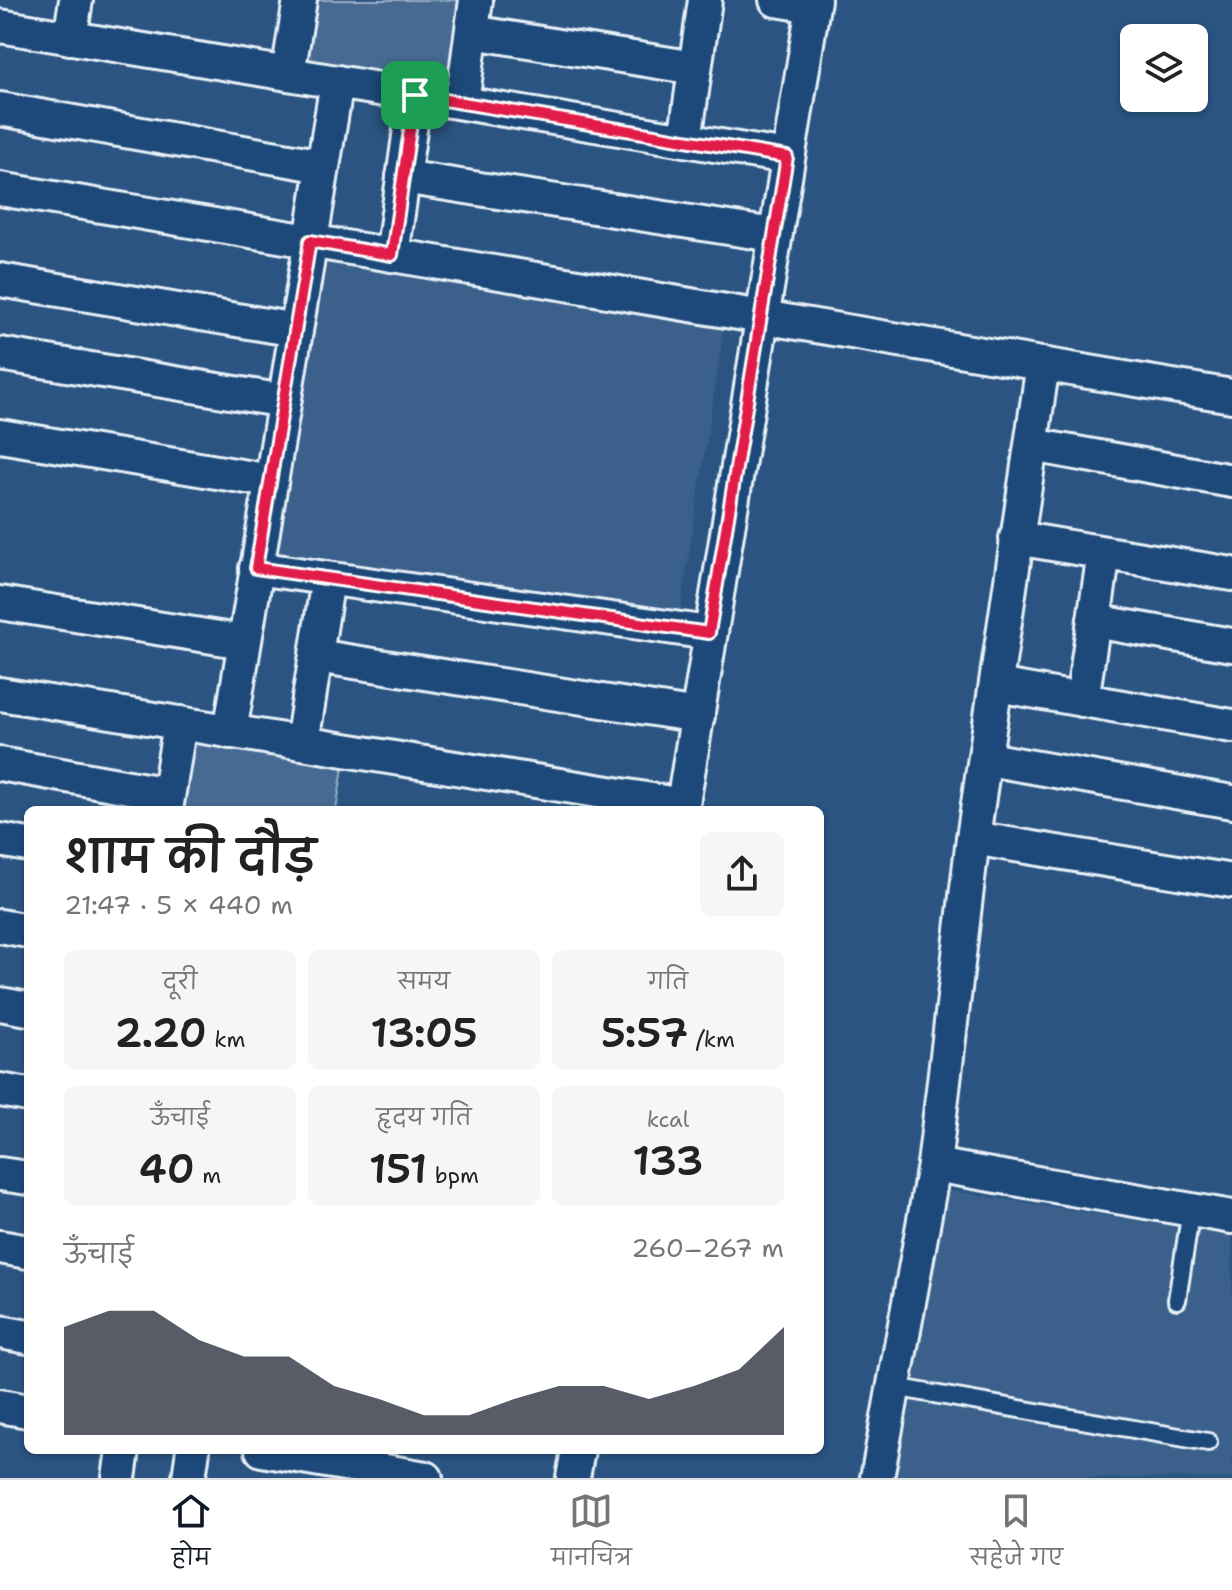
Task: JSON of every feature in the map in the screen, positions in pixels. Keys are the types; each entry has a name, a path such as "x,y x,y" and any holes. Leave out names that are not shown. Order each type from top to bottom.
{"street":[{"path":"70,38 76,0"},
{"path":"462,102 476,0"},
{"path":"685,140 705,0"},
{"path":"682,806 763,315 773,235 814,3 776,0"},
{"path":"288,74 292,1"},
{"path":"0,26 787,157"},
{"path":"472,32 695,68"},
{"path":"230,732 337,82"},
{"path":"392,255 415,95"},
{"path":"0,109 323,166"},
{"path":"403,177 773,235"},
{"path":"0,189 1232,396"},
{"path":"0,280 296,330"},
{"path":"0,354 284,401"},
{"path":"877,1478 934,1165 973,838 1043,364"},
{"path":"0,436 271,481"},
{"path":"1032,445 1232,481"},
{"path":"1016,538 1232,574"},
{"path":"1082,700 1104,553"},
{"path":"256,568 709,633"},
{"path":"302,743 328,579"},
{"path":"0,603 244,642"},
{"path":"1094,621 1232,645"},
{"path":"316,656 698,716"},
{"path":"997,685 1232,726"},
{"path":"0,694 670,806"},
{"path":"0,764 167,802 180,723"},
{"path":"987,759 1232,802"},
{"path":"973,838 1232,881"},
{"path":"0,840 24,844"},
{"path":"0,926 24,930"},
{"path":"0,1004 24,1008"},
{"path":"0,1090 24,1094"},
{"path":"934,1165 1232,1217"},
{"path":"0,1174 24,1177"},
{"path":"0,1247 24,1251"},
{"path":"0,1332 24,1336"},
{"path":"0,1406 24,1410"},
{"path":"119,1478 122,1454"},
{"path":"189,1478 192,1454"},
{"path":"285,1454 426,1478"},
{"path":"573,1478 577,1454"}],"lane":[{"path":"1177,1300 1191,1210"},
{"path":"894,1387 1208,1442"}],"shaded area":[{"path":"308,0 471,0 455,93 297,67"},
{"path":"320,259 725,322 679,619 273,555"},
{"path":"185,735 344,762 337,806 174,806"},
{"path":"928,1187 1232,1236 1232,1478 882,1478"}],"route":[{"path":"415,95 787,157 709,633 256,568 310,241 392,255 415,95"}]}
